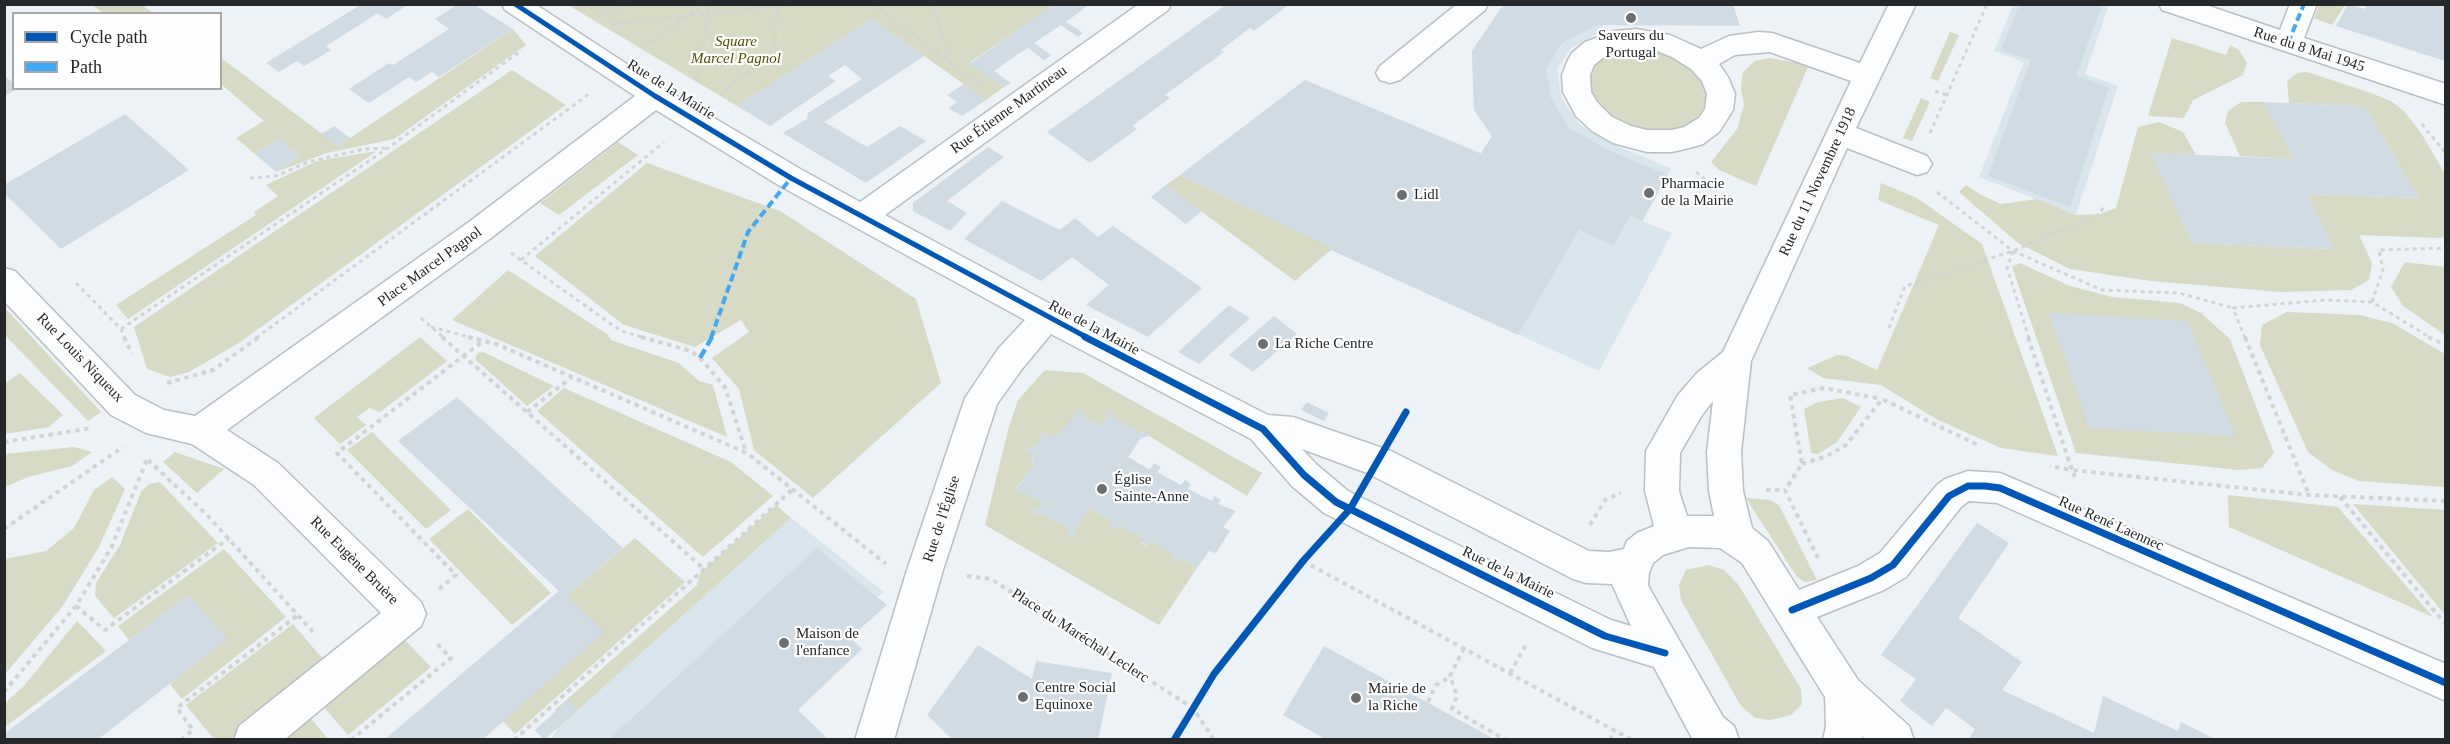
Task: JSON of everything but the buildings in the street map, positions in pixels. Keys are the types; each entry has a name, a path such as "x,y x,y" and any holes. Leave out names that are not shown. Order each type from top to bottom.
{"street":[{"name":"Rue de la Mairie","path":"515,4 655,96 791,178 1047,317 1263,429 1304,475 1336,502 1605,636 1665,653"},
{"name":"Rue Étienne Martineau","path":"862,216 1158,4"},
{"path":"1390,73 1475,4"},
{"name":"Rue du 11 Novembre 1918","path":"1736,537 1726,491 1724,452 1735,361 1839,133 1903,4"},
{"name":"Rue du 8 Mai 1945","path":"2172,4 2445,95"},
{"path":"2288,43 2304,4"},
{"path":"1636,39 1660,42 1682,50 1701,62 1714,77 1721,94 1719,110 1709,125 1693,135 1672,141 1647,141 1623,135 1602,124 1586,109 1577,92 1576,75 1582,60 1596,49 1615,41 1636,39"},
{"path":"1701,62 1729,46 1772,43 1868,76"},
{"name":"Place Marcel Pagnol","path":"200,431 480,230 655,96"},
{"path":"1839,133 1917,164"},
{"name":"Rue Louis Niqueux","path":"4,280 123,405 158,423 200,431"},
{"name":"Rue de l'Église","path":"874,740 925,570 982,398 1010,359 1047,317"},
{"name":"Rue du 11 Novembre 1918","path":"1674,534 1662,491 1663,452 1690,405 1709,383 1735,361"},
{"name":"Rue de la Mairie","path":"1263,429 1293,431 1379,462 1586,567 1609,568 1634,563"},
{"name":"Rue Eugène Bruère","path":"200,431 266,474 408,614 254,740"},
{"name":"Rue René Laennec","path":"1792,610 1871,578 1893,565 1957,489 1968,486 2000,488 2445,683"},
{"path":"1720,740 1709,730 1636,600 1630,585 1634,563 1640,552 1650,544 1674,534 1705,531 1736,537 1755,552 1844,693 1894,740"},
{"path":"1842,740 1845,726 1844,693"}],"path":[{"path":"159,381 168,384 213,370 705,4"},
{"path":"691,118 710,4"},
{"path":"121,328 388,148 550,29 708,15 798,4"},
{"path":"872,4 1012,107"},
{"path":"933,4 949,61"},
{"path":"1987,4 1917,164 1917,173 1922,181 2013,251 2102,290 2179,293 2233,308 2325,300 2372,302 2422,334 2445,345"},
{"path":"521,260 774,51 778,6"},
{"path":"1935,91 1947,95"},
{"path":"250,178 276,176 308,162 364,149 388,148"},
{"path":"1889,328 1905,286 2013,251 2100,214 2105,204"},
{"path":"480,230 621,331 691,351 700,358 725,387 747,453"},
{"path":"2372,302 2382,270 2379,250 2445,248"},
{"path":"2013,251 2007,268 2046,396 2090,527"},
{"path":"75,283 121,328 136,364"},
{"path":"394,293 704,569"},
{"path":"2233,308 2309,495"},
{"path":"351,740 451,658 408,614 456,575 337,453 484,341"},
{"path":"527,412 572,377"},
{"path":"1802,464 1790,395 1824,388 1882,399 1986,449"},
{"path":"1835,593 1785,490 1802,464 1827,456 1846,445 1882,399"},
{"path":"4,442 69,430 158,423"},
{"path":"4,692 76,606 111,548 147,459 158,423"},
{"path":"4,529 158,423"},
{"path":"147,459 207,514 344,666"},
{"path":"2041,465 2309,495 2445,501"},
{"path":"514,740 792,490"},
{"path":"2340,496 2445,625"},
{"path":"76,606 105,630 229,538"},
{"path":"1304,561 1632,740"},
{"path":"181,740 193,730 177,708 298,615"},
{"path":"1428,702 1436,685 1450,676 1464,648"},
{"path":"1450,676 1457,696 1452,709 1506,740"},
{"path":"1610,740 1614,730"}],"shaded area":[{"name":"Lidl","path":"1507,4 1599,5 1604,33 1599,33 1571,48 1557,70 1562,99 1580,125 1619,147 1671,168 1642,221 1672,233 1599,371 1331,250 1333,248 1180,175 1305,80 1481,153 1492,136 1474,110 1472,51 1501,8"},
{"path":"2013,5 2109,5 2085,74 2118,86 2076,215 1979,177 2024,62 1994,51"},
{"name":"Maison de l'enfance","path":"791,518 884,592 839,630 776,728 788,739 551,740 557,729"}],"green space":[{"path":"2319,4 2345,5 2332,25 2314,18"},
{"path":"92,5 142,5 152,12 102,12"},
{"name":"Square Marcel Pagnol","path":"568,5 1055,5 969,63 1004,87 986,100 872,19 737,106"},
{"path":"513,29 526,45 394,139 327,153 276,172 300,156 279,139 255,154 236,138 264,121 222,85 222,59 338,146"},
{"path":"1950,32 1959,35 1938,81 1930,78"},
{"path":"2172,38 2226,55 2230,45 2239,50 2247,63 2243,75 2193,100 2184,118 2148,116"},
{"path":"1631,48 1667,53 1696,73 1704,85 1706,98 1703,111 1693,121 1679,128 1660,131 1639,130 1620,123 1603,112 1592,99 1587,85 1590,71 1598,60 1613,52"},
{"path":"1770,58 1809,65 1756,186 1719,170 1711,162 1737,129 1744,105 1741,88 1743,72 1755,61"},
{"path":"512,70 566,105 239,343 189,372 170,377 147,369 134,327"},
{"path":"2307,72 2391,101 2404,111 2421,133 2445,174 2445,236 2440,238 2359,235 2372,263 2369,280 2351,290 2280,292 2151,281 2070,269 2018,243 1959,192 1966,185 2001,204 2037,199 2076,215 2100,214 2116,208 2138,127 2159,122 2183,132 2196,155 2152,153 2192,243 2334,249 2307,194 2419,198 2365,106 2289,103 2287,81 2297,73"},
{"path":"1921,98 1930,102 1912,141 1903,138"},
{"path":"2241,102 2264,102 2294,159 2240,156 2225,123 2228,111"},
{"path":"618,142 638,155 559,215 540,203"},
{"path":"377,151 128,319 116,305 256,215 254,212 278,196 266,185 317,161"},
{"path":"647,163 780,211 916,299 941,383 813,498 754,450 739,389 712,358 749,332 741,320 695,347 624,325 535,256"},
{"path":"1180,175 1333,248 1295,281 1166,185"},
{"path":"1881,183 1917,198 1982,244 2058,456 2001,448 1936,419 1881,385 1823,378 1807,368 1837,355 1847,356 1877,370 1939,225 1878,200"},
{"path":"2405,262 2445,267 2445,335 2403,306 2391,287"},
{"path":"2020,263 2070,286 2112,297 2180,303 2201,313 2230,339 2274,453 2262,468 2239,470 2076,453 2012,267"},
{"path":"508,270 607,334 611,340 679,363 699,381 713,385 727,437 452,320"},
{"path":"5,308 101,412 88,421 5,335"},
{"path":"2287,312 2359,315 2392,323 2445,354 2445,487 2359,481 2332,470 2308,452 2260,345 2262,325"},
{"path":"420,337 447,361 380,412 369,408 357,417 366,425 340,444 314,418"},
{"path":"483,352 554,386 527,406 475,359 478,353"},
{"path":"1045,370 1083,373 1262,473 1247,496 1149,436 1148,432 1142,433 1113,418 1112,412 1108,413 1109,416 1101,426 1081,416 1084,413 1061,433 1047,437 1045,433 1040,434 1042,439 1034,448 1028,447 1027,452 1032,453 1033,467 1016,489 1043,502 1039,508 1032,510 1035,514 1040,513 1068,528 1070,536 1090,508 1112,521 1116,529 1119,525 1145,539 1141,543 1146,546 1151,541 1176,556 1173,560 1182,558 1197,568 1159,625 985,525 1008,430 1018,400"},
{"path":"20,373 63,415 49,427 5,434 5,383"},
{"path":"564,388 731,462 773,496 703,557 537,411"},
{"path":"1843,398 1861,407 1837,442 1818,454 1811,453 1804,409 1818,402"},
{"path":"372,432 451,510 426,529 347,450"},
{"path":"74,447 92,452 72,466 28,477 5,487 5,454"},
{"path":"175,452 224,469 197,493 163,462"},
{"path":"112,477 125,489 99,547 62,607 5,674 5,559 46,551 74,528 94,490"},
{"path":"160,482 218,543 114,618 95,596 96,583 120,545 141,492 149,484"},
{"path":"2228,495 2338,507 2433,617 2229,527"},
{"path":"1746,498 1770,500 1779,505 1817,580 1805,582 1797,577"},
{"path":"2353,504 2445,510 2445,615"},
{"path":"776,505 791,518 557,729 555,710 697,585 700,573"},
{"path":"468,509 551,593 512,625 429,539"},
{"path":"635,538 685,582 515,734 503,721 567,596"},
{"path":"224,549 286,617 182,699 170,684 227,639 189,595 129,640 118,626"},
{"path":"1709,565 1724,570 1738,584 1801,689 1802,704 1791,715 1770,720 1755,718 1741,706 1681,600 1679,585 1686,570"},
{"path":"77,621 106,651 5,727 5,703 23,687"},
{"path":"293,624 328,665 233,739 214,739 186,705"},
{"path":"402,637 431,667 348,735 320,703"},
{"path":"307,714 328,739 275,740"}],"marked path":[{"path":"2288,43 2304,4"},
{"path":"700,358 712,336 748,232 791,178"}],"cycle path":[{"path":"515,4 655,96 791,178 1047,317 1263,429 1304,475 1336,502 1605,636 1665,653"},
{"path":"1174,740 1214,674 1303,561 1350,509 1406,412"},
{"path":"1792,610 1871,578 1893,565 1949,496 1968,486 1985,486 2000,488 2446,683"}],"place":[{"name":"Saveurs du Portugal","path":"1631,18"},
{"name":"Pharmacie de la Mairie","path":"1649,193"},
{"name":"Lidl","path":"1402,195"},
{"name":"La Riche Centre","path":"1263,344"},
{"name":"Église Sainte-Anne","path":"1102,489"},
{"name":"Maison de l'enfance","path":"784,643"},
{"name":"Centre Social Equinoxe","path":"1023,697"},
{"name":"Mairie de la Riche","path":"1356,698"}]}
